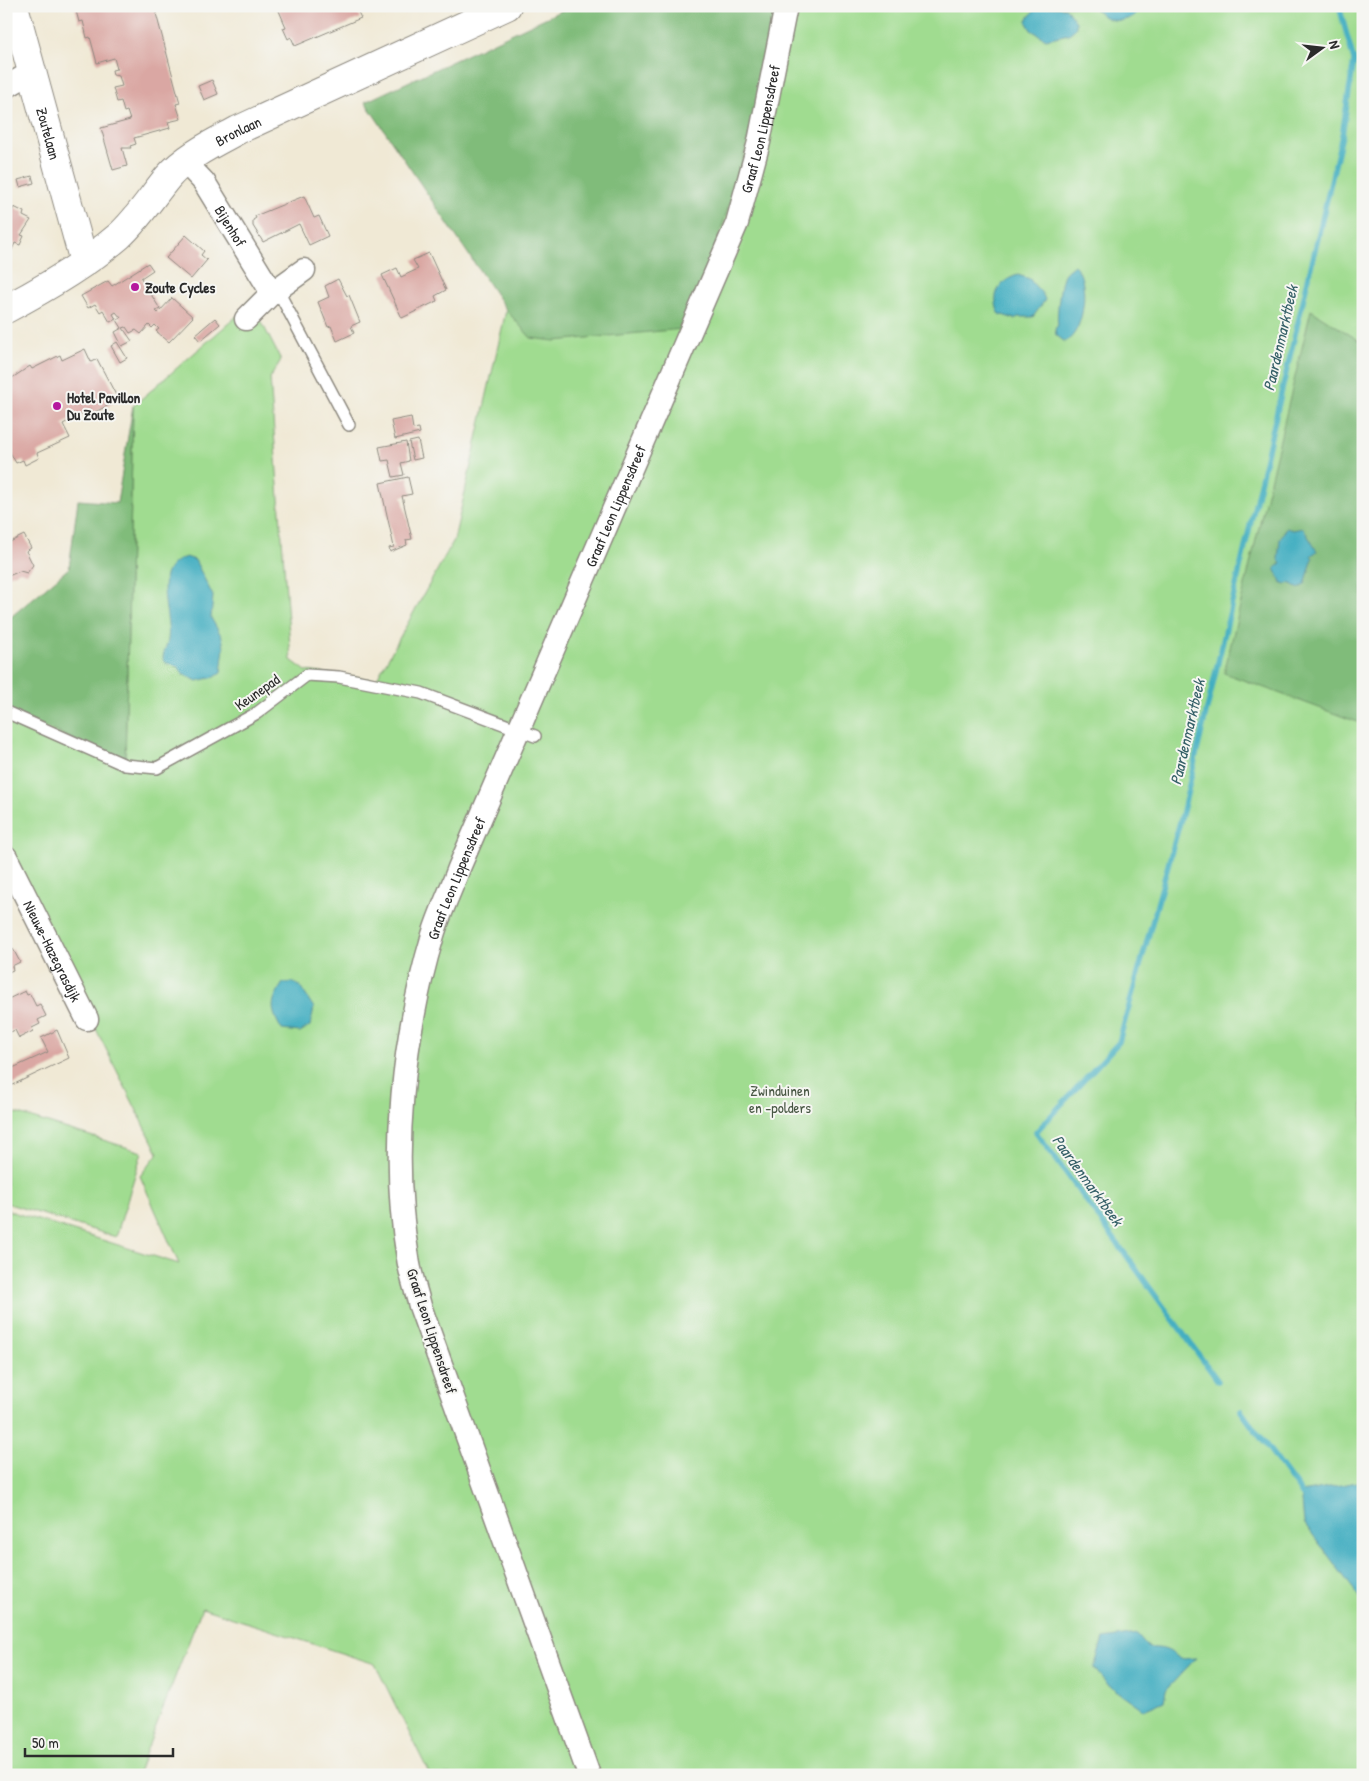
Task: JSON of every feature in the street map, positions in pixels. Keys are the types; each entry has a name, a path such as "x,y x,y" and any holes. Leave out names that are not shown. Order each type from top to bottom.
{"street":[{"name":"Zoutelaan","path":"14,6 84,262"},
{"name":"Bronlaan","path":"6,308 53,284 120,235 144,209 169,176 185,162 238,130 507,6"},
{"name":"Graaf Leon Lippensdreef","path":"589,1775 420,1306 408,1259 402,1206 401,1147 404,1075 415,1006 433,934 459,868 528,732 737,223 759,142 786,6"},
{"path":"6,88 32,72"},
{"name":"Bijenhof","path":"185,162 204,182 274,291"},
{"path":"246,319 274,291 304,270"},
{"name":"Nieuwe-Hazegrasdijk","path":"7,861 87,1019"}],"lane":[{"path":"274,291 349,425"},
{"name":"Keunepad","path":"6,712 125,765 141,768 157,768 257,713 307,675 339,677 421,693 528,732"}],"green space":[{"path":"571,6 776,6 760,90 740,171 714,250 682,329 555,341 531,338 507,311 365,102"},
{"name":"Zwinduinen en -polders","path":"575,6 1363,6 1363,1775 430,1775 375,1664 202,1608 137,1775 6,1775 6,1210 179,1264 140,1176 158,1153 92,1021 89,1008 6,838 6,709 125,763 133,406 252,303 281,360 270,378 291,660 306,671 376,680 454,540"},
{"path":"1311,310 1363,343 1363,724 1224,673"},
{"path":"133,406 125,763 6,709 6,621 69,568 78,500 117,503"},
{"path":"6,1110 142,1152 116,1237 6,1203"}],"water":[{"path":"1042,6 1066,8 1076,22 1076,28 1069,34 1046,39 1031,30 1026,21 1036,8"},
{"path":"1092,6 1141,6 1135,15 1126,19 1115,20 1105,17"},
{"path":"1074,265 1079,271 1082,281 1084,292 1083,304 1078,327 1065,342 1056,335 1055,329 1058,325 1059,299 1063,276"},
{"path":"1018,275 1030,279 1044,297 1045,300 1033,317 1018,317 1015,319 999,314 996,301 998,290 1005,281"},
{"path":"1286,528 1293,530 1303,528 1317,551 1311,556 1313,558 1305,584 1299,589 1290,583 1285,584 1281,582 1275,568 1281,563 1278,560 1280,539"},
{"path":"186,557 195,560 213,596 211,618 222,637 224,647 221,673 215,677 197,681 183,674 178,667 164,662 163,658 168,640 164,593 165,581 168,571 174,563"},
{"path":"292,982 300,986 314,1008 310,1026 300,1032 282,1030 275,1017 273,1006 283,983"},
{"path":"1363,1481 1363,1607 1360,1598 1304,1523 1301,1492"},
{"path":"1137,1634 1149,1648 1166,1650 1180,1659 1196,1658 1166,1690 1164,1701 1144,1710 1106,1683 1094,1668 1103,1639"}],"building":[{"path":"154,6 180,103 176,104 181,119 168,122 170,128 134,138 136,144 130,146 131,148 122,148 127,166 113,170 101,128 130,120 127,111 124,112 121,101 117,102 113,88 122,86 119,76 113,75 112,70 117,69 114,58 97,63 90,37 87,38 83,21 79,22 75,7"},
{"path":"277,6 355,6 361,18 295,46 291,37 288,39 283,28 286,27"},
{"path":"212,80 218,94 204,100 198,86"},
{"path":"32,176 34,183 20,187 18,180"},
{"path":"304,196 314,218 319,216 328,236 309,245 299,224 263,242 253,226 255,216"},
{"path":"14,207 24,212 23,216 31,220 21,235 24,236 20,245 15,243 6,263 6,208 12,211"},
{"path":"186,235 204,251 201,255 207,260 191,279 166,258"},
{"path":"429,253 446,290 435,296 437,301 402,318 382,275 397,268 401,277 418,269 413,260"},
{"path":"148,263 153,270 141,278 160,309 156,311 158,313 172,298 193,317 169,342 156,331 159,329 155,325 152,328 149,325 141,334 136,330 130,333 126,327 123,328 132,341 122,346 115,332 122,328 117,320 121,318 116,312 113,314 116,319 110,322 103,310 100,312 95,304 88,308 81,296 108,281 112,286"},
{"path":"338,279 347,296 349,295 360,322 351,326 354,333 337,341 331,326 328,327 318,302 329,297 325,286"},
{"path":"215,318 220,324 200,341 195,335"},
{"path":"117,342 127,358 120,362 111,346"},
{"name":"Hotel Pavillon Du Zoute","path":"85,349 91,362 97,359 117,397 111,400 113,403 93,413 91,409 63,424 70,438 37,453 39,458 25,465 23,460 16,463 6,445 6,382 30,366 32,369 60,355 62,360"},
{"path":"411,417 413,429 419,428 420,433 395,439 391,421"},
{"path":"418,440 422,458 413,460 409,442"},
{"path":"406,442 409,461 401,463 404,475 393,477 389,460 382,461 379,447"},
{"path":"408,477 412,494 402,496 412,539 406,540 407,545 390,552 389,548 394,547 380,483"},
{"path":"24,535 31,548 26,551 33,565 27,573 20,571 6,577 6,544"},
{"path":"6,944 10,951 13,949 20,962 12,966 13,970 6,973"},
{"path":"25,991 27,995 30,994 36,1006 40,1004 46,1016 38,1020 40,1024 32,1028 33,1031 19,1038 15,1030 6,1034 6,1000"},
{"path":"57,1030 69,1058 6,1088 6,1071 48,1052 41,1038"}],"waterway":[{"name":"Paardenmarktbeek","path":"1218,1381 1036,1132 1119,1042 1183,811 1342,135 1354,61 1339,6"},
{"name":"Paardenmarktbeek","path":"1241,1411 1305,1498"}],"place":[{"name":"Zoute Cycles","path":"135,287"},
{"name":"Hotel Pavillon Du Zoute","path":"57,406"}]}
